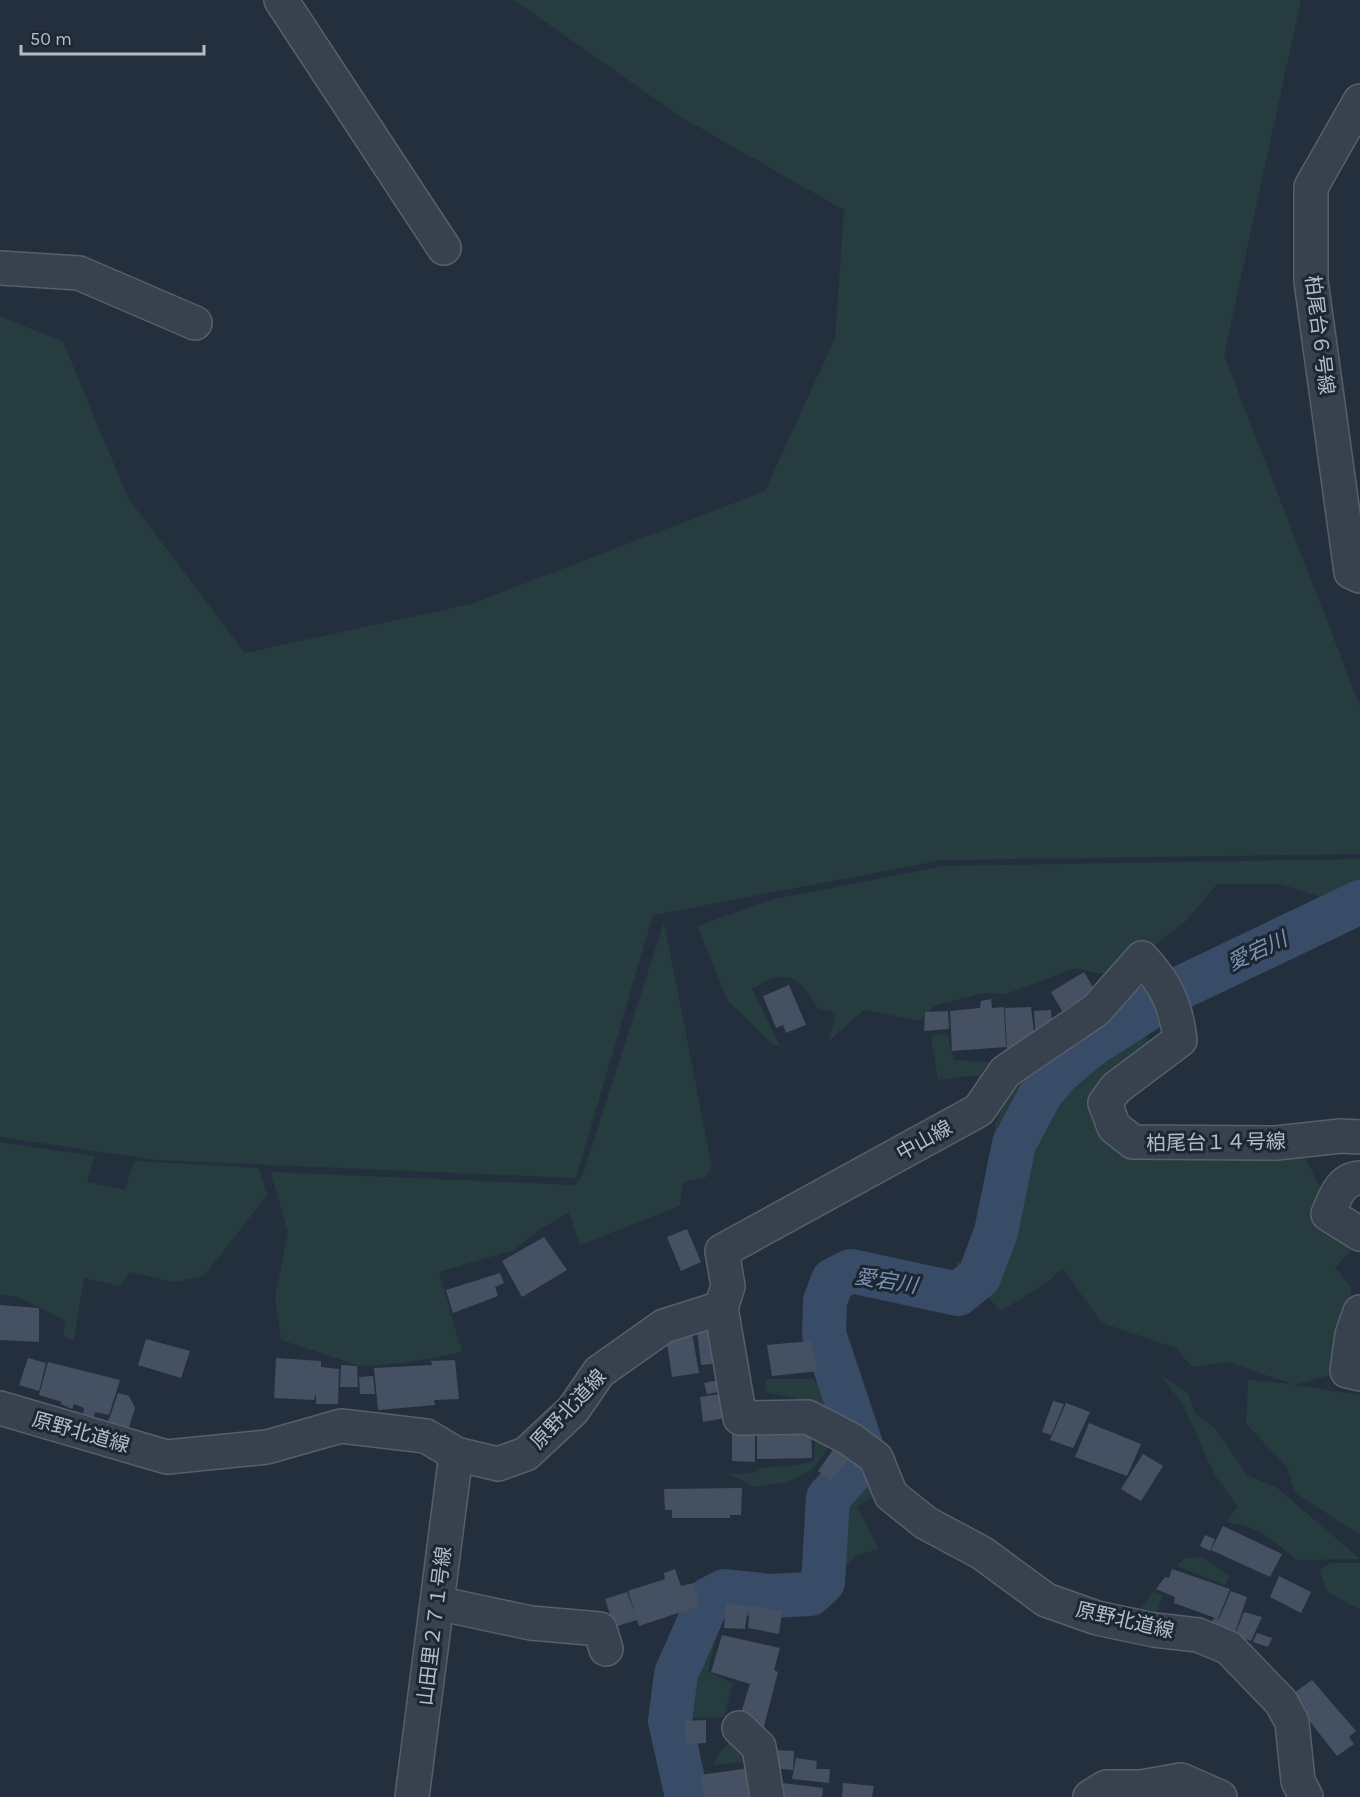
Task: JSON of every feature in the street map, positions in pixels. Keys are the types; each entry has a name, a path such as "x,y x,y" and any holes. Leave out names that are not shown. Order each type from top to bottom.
{"street":[{"path":"281,0 444,248"},
{"name":"柏尾台６号線","path":"1360,101 1311,187 1311,281 1351,572 1360,576"},
{"path":"0,268 79,273 195,323"},
{"name":"柏尾台１４号線","path":"1150,967 1177,1012 1180,1040 1116,1088 1105,1103 1114,1127 1133,1142 1276,1143 1341,1136 1360,1137"},
{"name":"中山線","path":"721,1308 728,1286 722,1251 979,1110 1005,1072 1096,1010 1150,967"},
{"path":"1360,1178 1351,1178 1337,1190 1328,1214 1360,1234"},
{"name":"原野北道線","path":"0,1408 167,1457 267,1447 341,1426 426,1436 456,1454 498,1464 526,1454 573,1410 599,1372 664,1326 721,1308 740,1418 808,1418 850,1439 876,1458 891,1495 926,1523 982,1553 1046,1600 1097,1618 1154,1630 1198,1635 1229,1648 1281,1702 1292,1722 1298,1781 1306,1797"},
{"path":"1360,1312 1352,1335 1347,1371 1360,1374"},
{"name":"山田里２７１号線","path":"412,1797 456,1454"},
{"path":"437,1603 531,1623 600,1629 606,1649"},
{"path":"739,1728 759,1747 767,1797"},
{"path":"1090,1797 1107,1787 1140,1787 1181,1780 1220,1797"}],"green space":[{"path":"514,0 1301,0 1224,355 1360,706 1360,854 943,860 653,915 576,1178 156,1160 0,1137 0,316 63,342 128,498 245,653 471,604 765,491 835,338 844,210 681,117"},
{"path":"1360,859 1360,909 1280,884 1217,884 1187,920 1114,977 1076,968 1006,994 983,993 934,1006 920,1021 864,1010 829,1041 836,1013 817,1008 804,988 790,978 773,978 752,989 780,1046 772,1044 727,1000 697,926 774,899 945,866"},
{"path":"664,922 712,1167 705,1178 683,1182 680,1206 580,1245 569,1213 540,1229 514,1250 439,1272 462,1352 405,1363 360,1366 281,1340 275,1298 288,1233 271,1172 575,1185 583,1174"},
{"path":"1115,995 1156,1050 1112,1085 1111,1134 1300,1146 1325,1199 1356,1246 1335,1267 1352,1288 1334,1374 1294,1385 1360,1395 1360,1535 1295,1493 1287,1467 1246,1424 1248,1380 1292,1384 1228,1362 1192,1367 1176,1348 1102,1323 1062,1268 1048,1282 1001,1311 956,1263 973,1255 988,1188 995,1123 1013,1084"},
{"path":"947,1033 954,1060 1002,1063 981,1083 977,1075 938,1080 931,1036"},
{"path":"0,1142 94,1156 87,1182 125,1190 134,1161 259,1168 267,1195 204,1276 174,1282 130,1272 120,1286 84,1278 74,1340 63,1336 65,1320 17,1297 0,1295"},
{"path":"818,1316 837,1317 871,1441 808,1401 765,1392 766,1379 812,1379 826,1391 811,1338"},
{"path":"1158,1373 1188,1393 1196,1415 1215,1428 1247,1475 1276,1487 1360,1559 1296,1560 1272,1540 1255,1530 1226,1522 1238,1507 1214,1474 1183,1404"},
{"path":"815,1428 833,1441 813,1469 788,1482 755,1487 728,1474 754,1473 760,1468 790,1466 814,1461"},
{"path":"857,1457 883,1491 857,1507 879,1549 857,1555 832,1581 819,1572 819,1498 836,1473"},
{"path":"1202,1557 1229,1576 1225,1585 1177,1566 1185,1558"},
{"path":"1331,1563 1360,1563 1360,1610 1327,1591 1320,1570"},
{"path":"1154,1591 1163,1596 1156,1614 1168,1617 1195,1617 1207,1629 1138,1611"},
{"path":"721,1617 708,1672 733,1683 724,1717 683,1718 683,1734 674,1725 673,1718 675,1706 688,1703 689,1684 677,1677 693,1640 684,1633 691,1620"},
{"path":"742,1738 755,1761 714,1765 724,1747"}],"building":[{"path":"1084,972 1095,991 1062,1011 1051,992"},
{"path":"789,985 806,1025 786,1033 783,1025 776,1028 763,996"},
{"path":"991,999 992,1008 1004,1007 1006,1047 952,1051 950,1011 980,1008 981,1001"},
{"path":"1031,1007 1036,1049 1007,1051 1005,1008"},
{"path":"1051,1010 1053,1035 1036,1040 1034,1011"},
{"path":"948,1011 949,1029 924,1031 925,1012"},
{"path":"687,1229 701,1262 681,1271 667,1237"},
{"path":"544,1237 567,1270 522,1297 502,1261"},
{"path":"500,1273 504,1283 495,1287 498,1296 453,1313 446,1290"},
{"path":"0,1305 39,1308 39,1342 0,1340"},
{"path":"716,1327 722,1363 701,1365 697,1330"},
{"path":"692,1333 699,1373 672,1377 666,1336"},
{"path":"146,1339 190,1351 181,1378 138,1365"},
{"path":"811,1341 818,1371 772,1376 767,1345"},
{"path":"28,1358 46,1363 39,1391 19,1385"},
{"path":"276,1358 321,1361 321,1367 339,1369 338,1404 316,1404 316,1394 314,1400 274,1398"},
{"path":"455,1360 459,1399 434,1400 435,1405 378,1410 374,1368 432,1365 431,1361"},
{"path":"48,1362 120,1380 109,1415 95,1412 94,1417 83,1414 84,1408 74,1404 72,1409 61,1404 62,1402 39,1395"},
{"path":"341,1365 357,1366 358,1387 340,1387"},
{"path":"373,1376 375,1394 360,1394 359,1377"},
{"path":"723,1379 725,1391 707,1394 704,1383"},
{"path":"118,1393 129,1396 135,1408 127,1433 106,1428"},
{"path":"727,1393 731,1417 703,1422 700,1397"},
{"path":"1053,1401 1064,1404 1051,1435 1042,1432"},
{"path":"1066,1403 1090,1412 1073,1448 1050,1440"},
{"path":"1089,1423 1141,1444 1127,1476 1075,1457"},
{"path":"732,1425 755,1426 755,1462 732,1461"},
{"path":"757,1426 811,1427 812,1458 757,1459"},
{"path":"837,1444 853,1455 831,1480 818,1471"},
{"path":"1143,1454 1163,1466 1141,1501 1121,1489"},
{"path":"742,1488 741,1515 730,1515 730,1518 672,1518 672,1510 665,1510 664,1489"},
{"path":"1223,1526 1282,1554 1270,1577 1211,1550"},
{"path":"1205,1535 1215,1539 1210,1551 1200,1546"},
{"path":"675,1569 681,1586 694,1583 699,1606 639,1626 637,1620 614,1627 605,1599 627,1592 635,1614 628,1591 665,1579 664,1573"},
{"path":"1172,1569 1230,1589 1218,1619 1174,1603 1175,1597 1156,1589 1165,1577 1169,1578"},
{"path":"1279,1576 1311,1592 1301,1613 1270,1597"},
{"path":"1231,1591 1247,1597 1235,1633 1211,1623 1214,1618 1219,1619"},
{"path":"726,1604 748,1606 745,1629 724,1628"},
{"path":"750,1606 782,1611 779,1634 748,1628"},
{"path":"1244,1612 1262,1617 1251,1641 1235,1635"},
{"path":"1257,1633 1272,1638 1268,1647 1253,1642"},
{"path":"722,1635 780,1648 774,1670 778,1672 762,1734 745,1728 749,1714 741,1713 750,1684 711,1672"},
{"path":"1312,1680 1356,1731 1349,1737 1354,1744 1337,1756 1290,1696"},
{"path":"706,1720 706,1743 686,1744 685,1721"},
{"path":"773,1750 794,1751 793,1770 771,1768"},
{"path":"796,1758 817,1761 816,1769 830,1769 829,1783 792,1779"},
{"path":"757,1767 762,1797 704,1797 700,1775"},
{"path":"782,1783 823,1788 822,1797 780,1797"},
{"path":"843,1783 874,1786 872,1797 842,1797"}],"waterway":[{"name":"愛宕川","path":"687,1797 670,1721 676,1674 709,1599 725,1591 771,1596 810,1594 823,1582 828,1498 865,1457 824,1334 825,1301 833,1280 851,1271 958,1294 979,1277 996,1232 1014,1144 1041,1093 1058,1073 1090,1046 1180,988 1360,902"}]}
